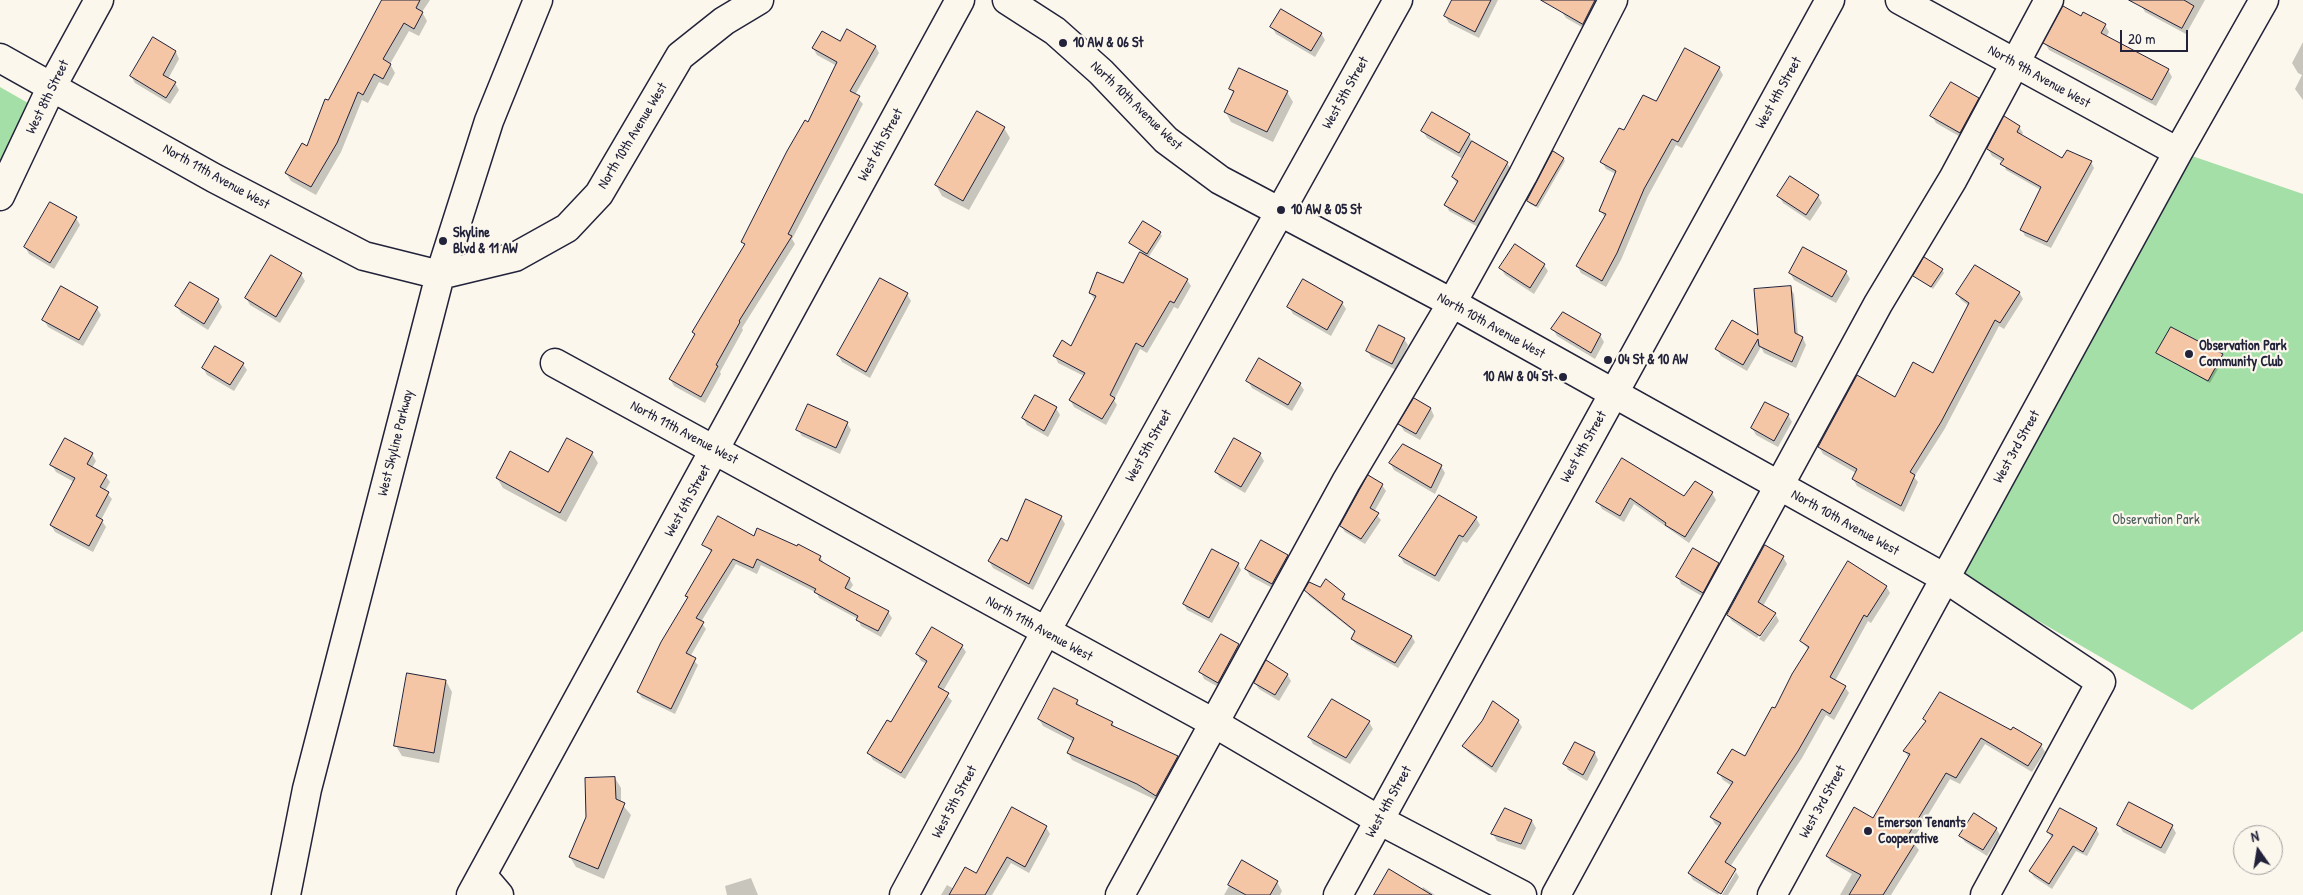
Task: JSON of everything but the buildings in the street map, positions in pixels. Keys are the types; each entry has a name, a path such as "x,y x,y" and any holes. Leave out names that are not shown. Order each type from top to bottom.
{"street":[{"name":"West 8th Street","path":"0,196 52,86 99,0"},
{"name":"West Skyline Parkway","path":"286,895 307,789 440,275 489,121 538,0"},
{"name":"North 10th Avenue West","path":"440,275 515,257 567,228 599,194 680,56 724,21 759,0"},
{"name":"West 6th Street","path":"484,888 716,450 960,0"},
{"name":"North 10th Avenue West","path":"1008,0 1055,31 1101,72 1166,140 1220,180 1452,303 1945,578 2101,682 1985,895"},
{"name":"West 5th Street","path":"904,895 1045,633 1398,0"},
{"path":"1120,895 1346,482 1452,303 1524,175 1613,0"},
{"name":"West 4th Street","path":"1338,895 1830,0"},
{"name":"North 9th Avenue West","path":"1900,0 2178,152"},
{"path":"1556,895 1878,304 1953,179 2049,0"},
{"name":"West 3rd Street","path":"1772,895 2178,152 2264,0"},
{"name":"North 11th Avenue West","path":"0,58 214,178 364,256 440,275"},
{"name":"North 11th Avenue West","path":"555,363 716,450 1045,633 1214,723 1379,820 1522,895"}],"green space":[{"path":"0,87 28,103 0,166"},
{"name":"Observation Park","path":"2192,156 2303,194 2303,631 2192,710 1959,575"}],"place":[{"name":"10 AW & 06 St","path":"1063,43"},
{"name":"10 AW & 05 St","path":"1281,210"},
{"name":"Skyline Blvd & 11 AW","path":"443,241"},
{"name":"Observation Park Community Club","path":"2189,354"},
{"name":"04 St & 10 AW","path":"1608,360"},
{"name":"10 AW & 04 St","path":"1563,377"},
{"name":"Emerson Tenants Cooperative","path":"1868,831"}]}
